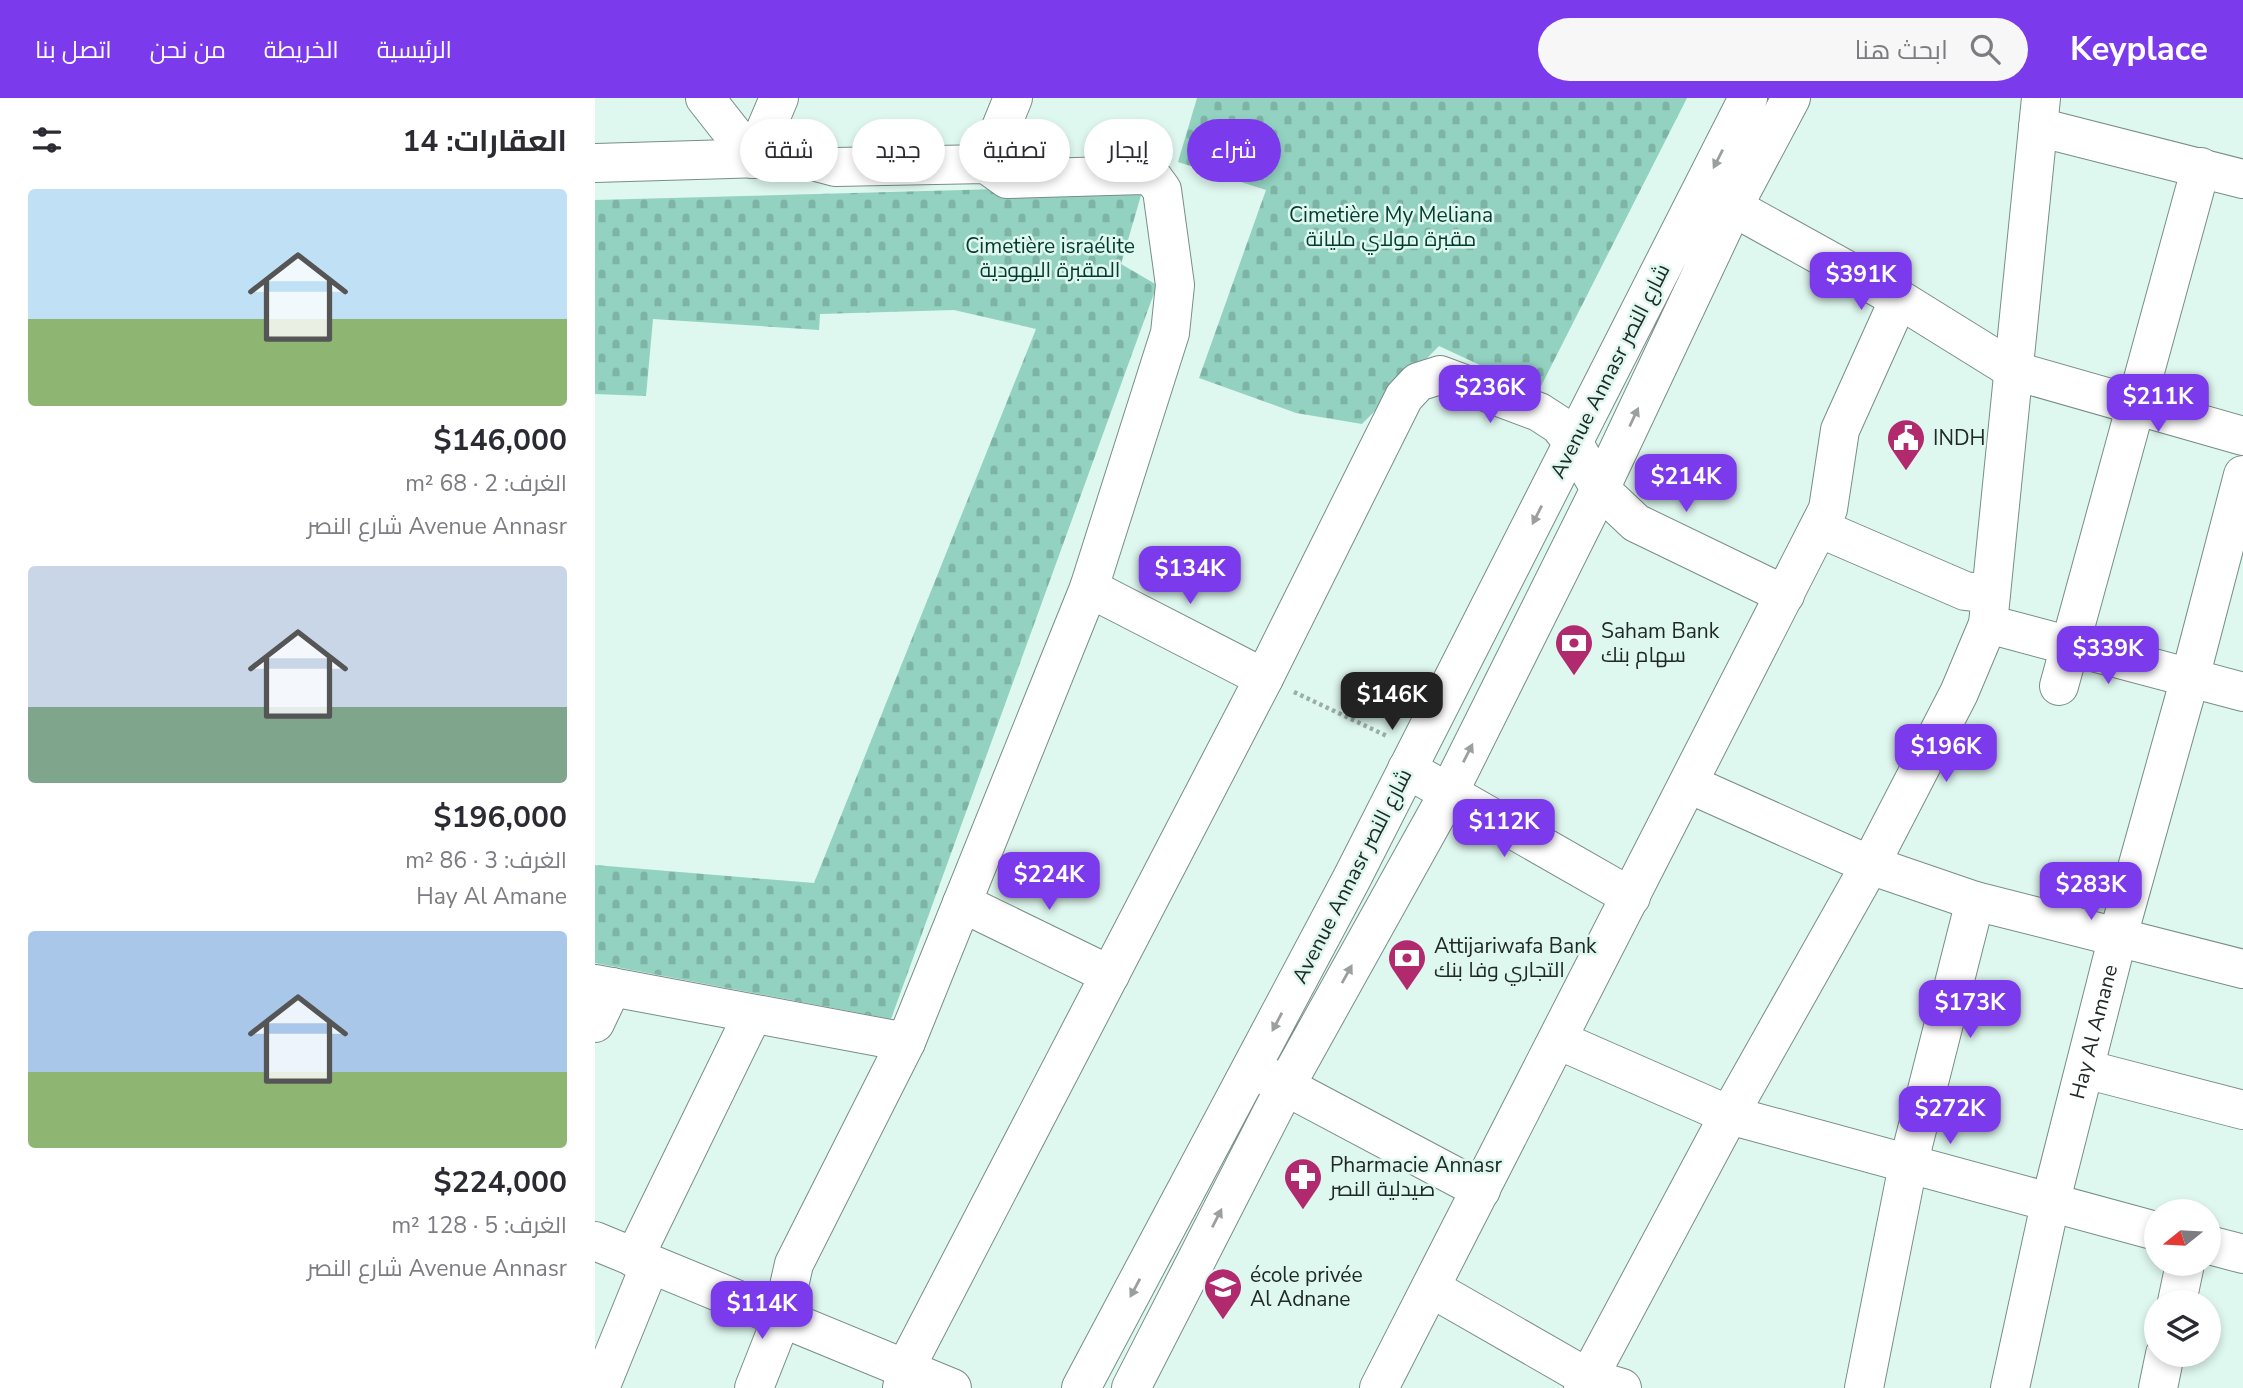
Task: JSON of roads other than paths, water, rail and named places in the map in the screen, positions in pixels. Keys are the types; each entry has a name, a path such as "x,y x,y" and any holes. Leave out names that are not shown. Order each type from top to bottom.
{"street":[{"path":"705,98 740,142"},
{"path":"770,119 779,98"},
{"path":"1004,119 1013,98"},
{"name":"Avenue Annasr شارع النصر","path":"1081,1388 1412,760 1748,98"},
{"name":"Avenue Annasr شارع النصر","path":"1131,1388 1285,1087 1448,794 1600,489 1733,207 1791,98"},
{"path":"1430,1288 1598,1384 1729,1115 1870,865 1959,693 1990,609 2040,112 2243,179"},
{"path":"595,163 740,159"},
{"path":"838,167 959,165"},
{"path":"2059,687 2201,167"},
{"path":"754,1388 782,1317 794,1264 905,1042 1089,588 1170,333 1175,285 1162,190 1154,179 1143,175 1070,177"},
{"path":"1733,207 1899,299 2015,371 2243,436"},
{"path":"1379,1388 1819,528 1828,509 1840,430 1899,299"},
{"path":"904,1378 1264,678 1404,397 1418,382 1440,375 1539,412 1559,425 1574,444 1600,489 1636,523 1785,595"},
{"name":"Hay Al Amane","path":"2010,1388 2050,1203 2118,936 2243,475"},
{"path":"1819,528 1965,591 1990,609 2070,645 2243,692"},
{"path":"1089,588 1264,678"},
{"path":"1412,760 1448,794 1631,897"},
{"path":"1689,783 1870,865 1975,901 2243,969"},
{"path":"1864,1388 1907,1165 1975,901"},
{"path":"961,903 1110,975"},
{"path":"595,1023 603,985 905,1042"},
{"path":"600,1388 642,1261 753,1014"},
{"path":"1558,1040 1729,1115 2144,1228"},
{"path":"1252,1068 1481,1190"},
{"path":"2085,1069 2243,1110"},
{"path":"1161,1239 1195,1261"},
{"path":"595,1241 782,1317 904,1378 952,1388"},
{"path":"2221,1248 2243,1254"},
{"path":"2158,1388 2162,1367"}],"place":[{"name":"INDH","path":"1906,472"},
{"name":"Saham Bank سهام بنك","path":"1574,677"},
{"name":"Attijariwafa Bank التجاري وفا بنك","path":"1407,992"},
{"name":"Pharmacie Annasr صيدلية النصر","path":"1303,1211"},
{"name":"école privée Al Adnane","path":"1223,1321"}],"park label":[{"name":"Cimetière My Meliana مقبرة مولاي مليانة","path":"1391,227"},
{"name":"Cimetière israélite المقبرة اليهودية","path":"1050,258"}]}
